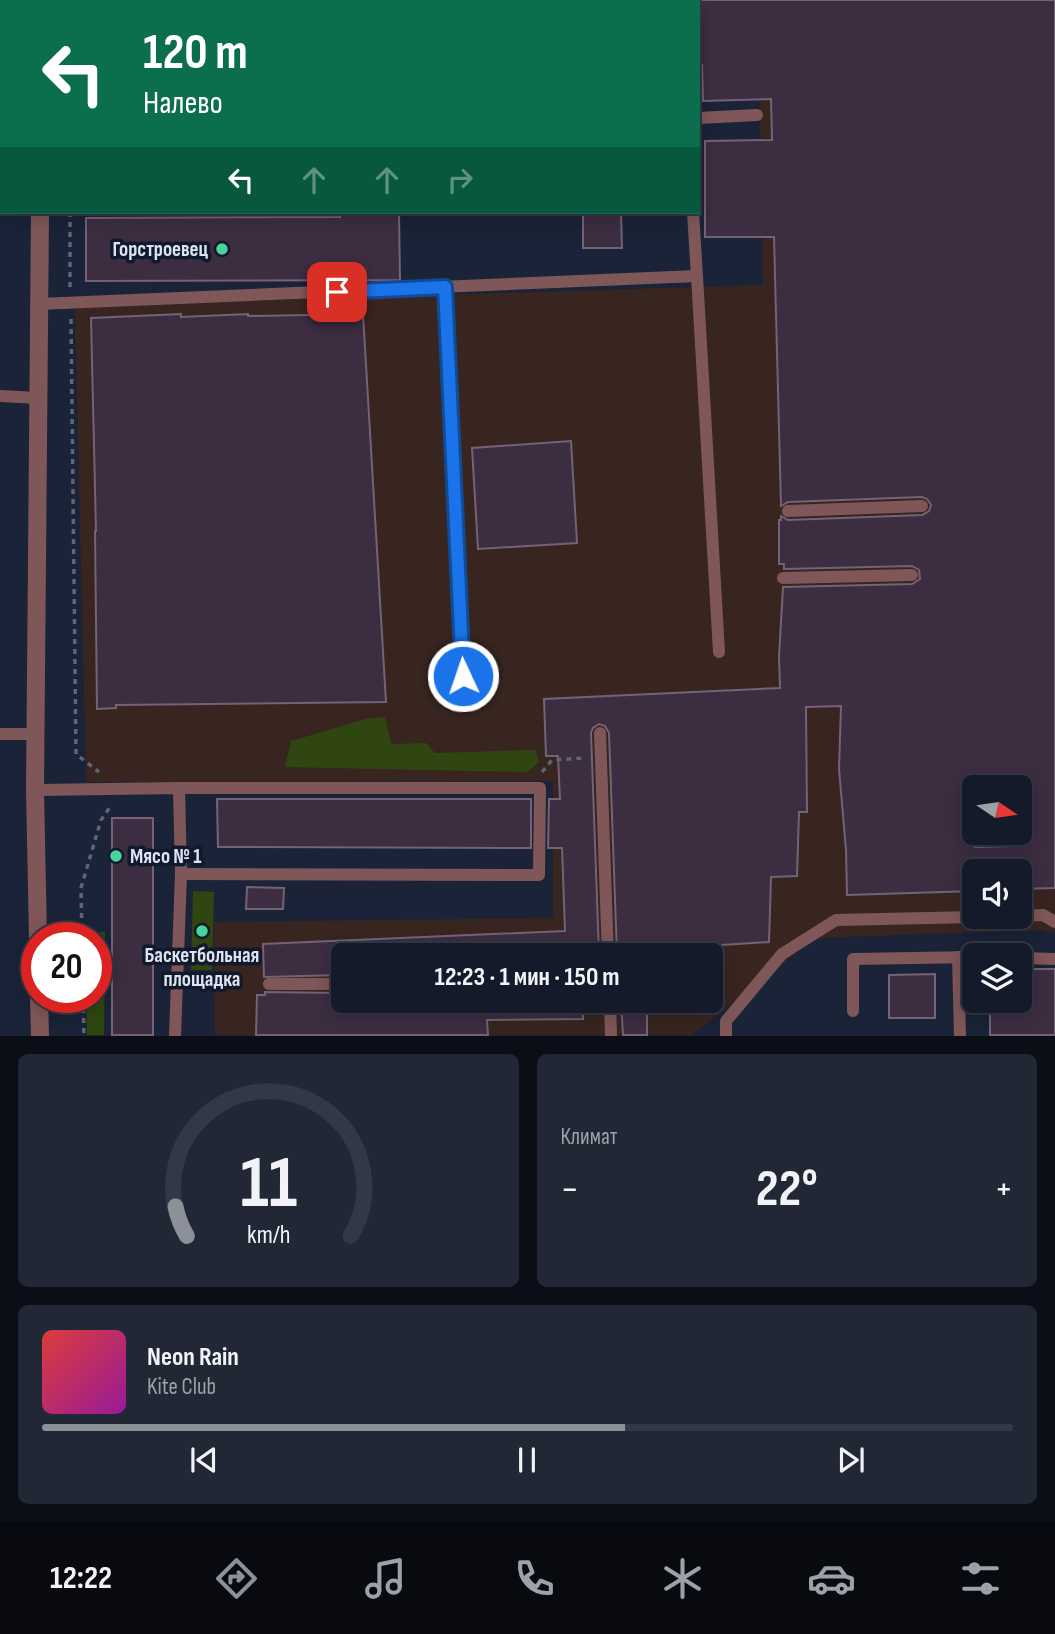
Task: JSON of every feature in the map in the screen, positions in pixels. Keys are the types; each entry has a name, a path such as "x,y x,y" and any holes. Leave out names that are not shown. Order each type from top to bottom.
{"street":[{"path":"38,922 35,790 40,214"},
{"path":"39,1013 40,1035"}],"lane":[{"path":"700,118 757,115"},
{"path":"693,214 719,652"},
{"path":"39,304 697,276"},
{"path":"445,287 463,676"},
{"path":"0,396 38,398"},
{"path":"788,511 922,506"},
{"path":"783,578 912,575"},
{"path":"600,733 608,943"},
{"path":"0,734 36,734"},
{"path":"35,790 540,788 538,875 181,874"},
{"path":"175,1035 181,874 179,789"},
{"path":"1032,915 1043,915 1055,922"},
{"path":"726,1035 726,1021 782,954 836,920 962,917"},
{"path":"958,957 960,1035"},
{"path":"853,1011 853,959 962,957"},
{"path":"1032,958 1055,959"},
{"path":"269,984 331,984"},
{"path":"610,1013 611,1035"}],"path":[{"path":"69,214 76,754 122,789 102,820 81,888 82,922"},
{"path":"528,788 551,760 589,757 594,754 594,738 600,733"},
{"path":"83,1013 84,1035"}],"shaded area":[{"path":"758,0 1055,351 1055,933 1039,930 815,938 723,1011 723,943 331,943 331,1013 720,1013 692,1035 215,1035 214,922 553,918 553,781 86,782 75,306 763,285"}],"green space":[{"path":"385,717 391,744 426,743 435,753 535,750 539,762 527,772 285,767 291,741 366,719"},
{"name":"Баскетбольная площадка","path":"193,891 214,892 212,970 191,970"},
{"path":"86,1013 104,1013 104,1035 87,1035"}],"building":[{"path":"700,0 1055,0 1055,888 1032,889 1032,859 962,859 962,891 847,895 839,769 841,706 806,707 807,812 799,812 797,876 771,877 769,942 723,945 617,943 609,733 605,726 599,724 591,733 599,943 331,943 331,975 264,977 263,944 565,931 562,848 548,848 549,799 560,799 558,756 546,756 544,699 780,688 783,587 912,584 920,579 919,570 912,566 784,569 784,564 779,564 781,516 788,520 922,515 929,511 931,505 922,497 788,502 781,506 774,237 705,237 705,141 772,140 771,99 703,101"},
{"name":"Горстроевец","path":"340,214 399,214 400,280 86,281 86,218 340,217"},
{"path":"583,214 621,214 622,248 583,248"},
{"path":"181,314 181,317 363,314 386,702 116,705 116,708 97,709 91,318"},
{"path":"571,441 577,543 478,549 472,448"},
{"path":"217,799 531,799 531,848 218,847"},
{"path":"112,818 153,818 153,1035 112,1035"},
{"path":"247,887 284,888 283,909 246,909"},
{"path":"1032,969 1055,969 1055,1035 990,1035 990,1013 1032,1013"},
{"path":"935,974 935,1018 889,1018 889,975"},
{"path":"265,992 331,993 331,1013 583,1013 583,1019 487,1020 488,1035 256,1035 257,995 265,995"},
{"path":"622,1013 647,1013 647,1035 623,1035"}],"place":[{"name":"Горстроевец","path":"222,249"},
{"name":"Мясо № 1","path":"116,856"},
{"name":"Баскетбольная площадка","path":"202,931"}],"route":[{"path":"337,292 445,287 463,676"}]}
